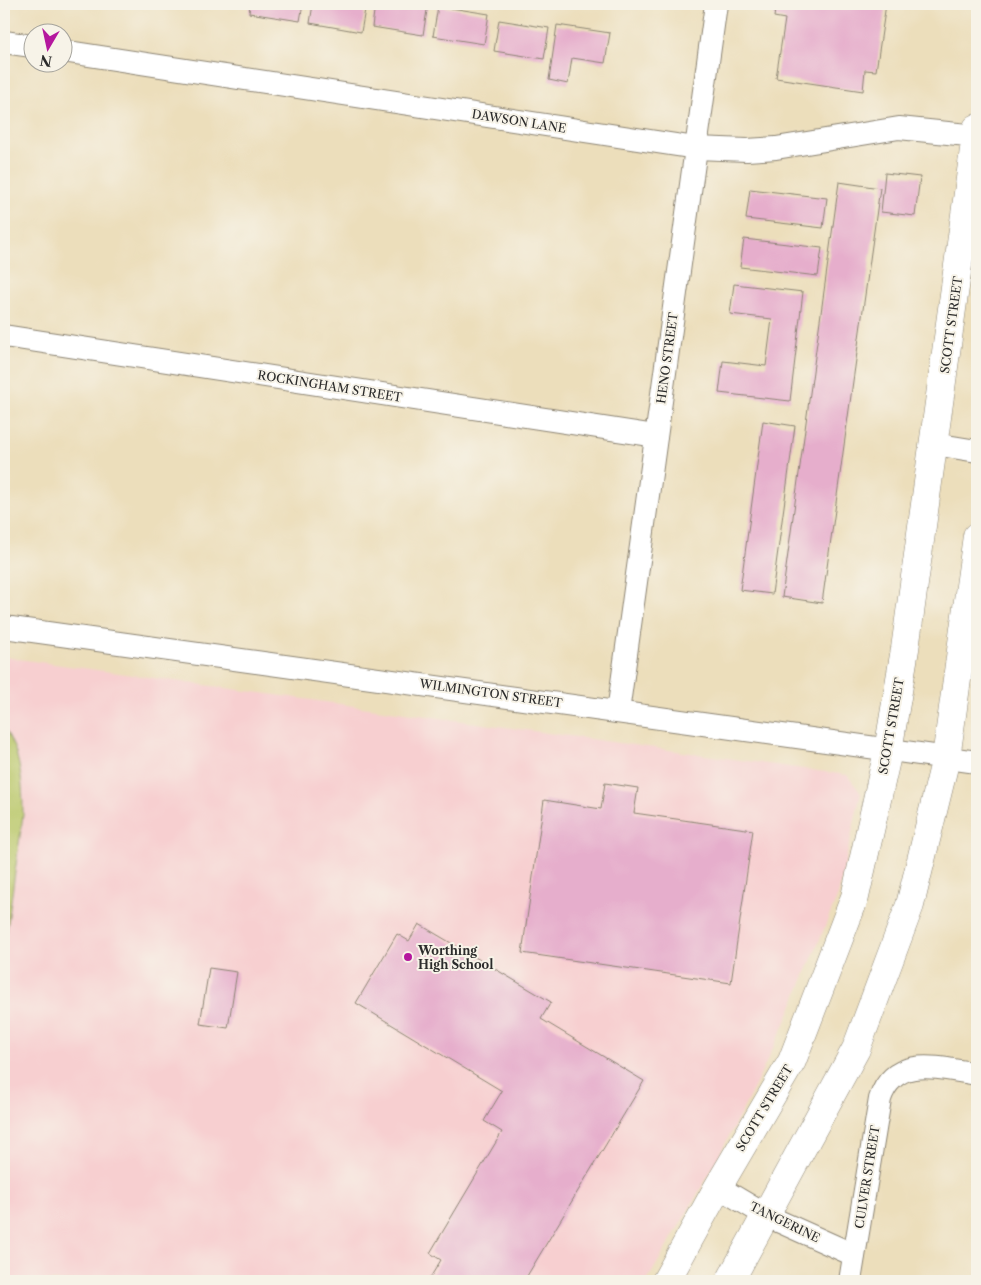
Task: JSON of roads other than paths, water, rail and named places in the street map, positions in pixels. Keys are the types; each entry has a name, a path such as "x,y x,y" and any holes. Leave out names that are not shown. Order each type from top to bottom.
{"main road":[{"name":"SCOTT STREET","path":"666,1281 718,1187 792,1061 855,897 888,751 915,581 977,133"},
{"path":"730,1281 767,1216 856,1048 910,905 946,758 977,536"}],"street":[{"name":"HENO STREET","path":"618,712 716,4"},
{"path":"4,42 22,45"},
{"name":"DAWSON LANE","path":"72,53 696,148 747,150 776,148 899,128 977,133"},
{"name":"ROCKINGHAM STREET","path":"4,336 656,436"},
{"path":"934,444 977,451"},
{"name":"WILMINGTON STREET","path":"4,626 977,762"},
{"name":"CULVER STREET","path":"850,1281 880,1099 884,1087 894,1077 910,1068 926,1067 977,1074"},
{"name":"TANGERINE","path":"718,1187 767,1216 854,1255"}],"place":[{"name":"Worthing High School","path":"408,957"}]}
